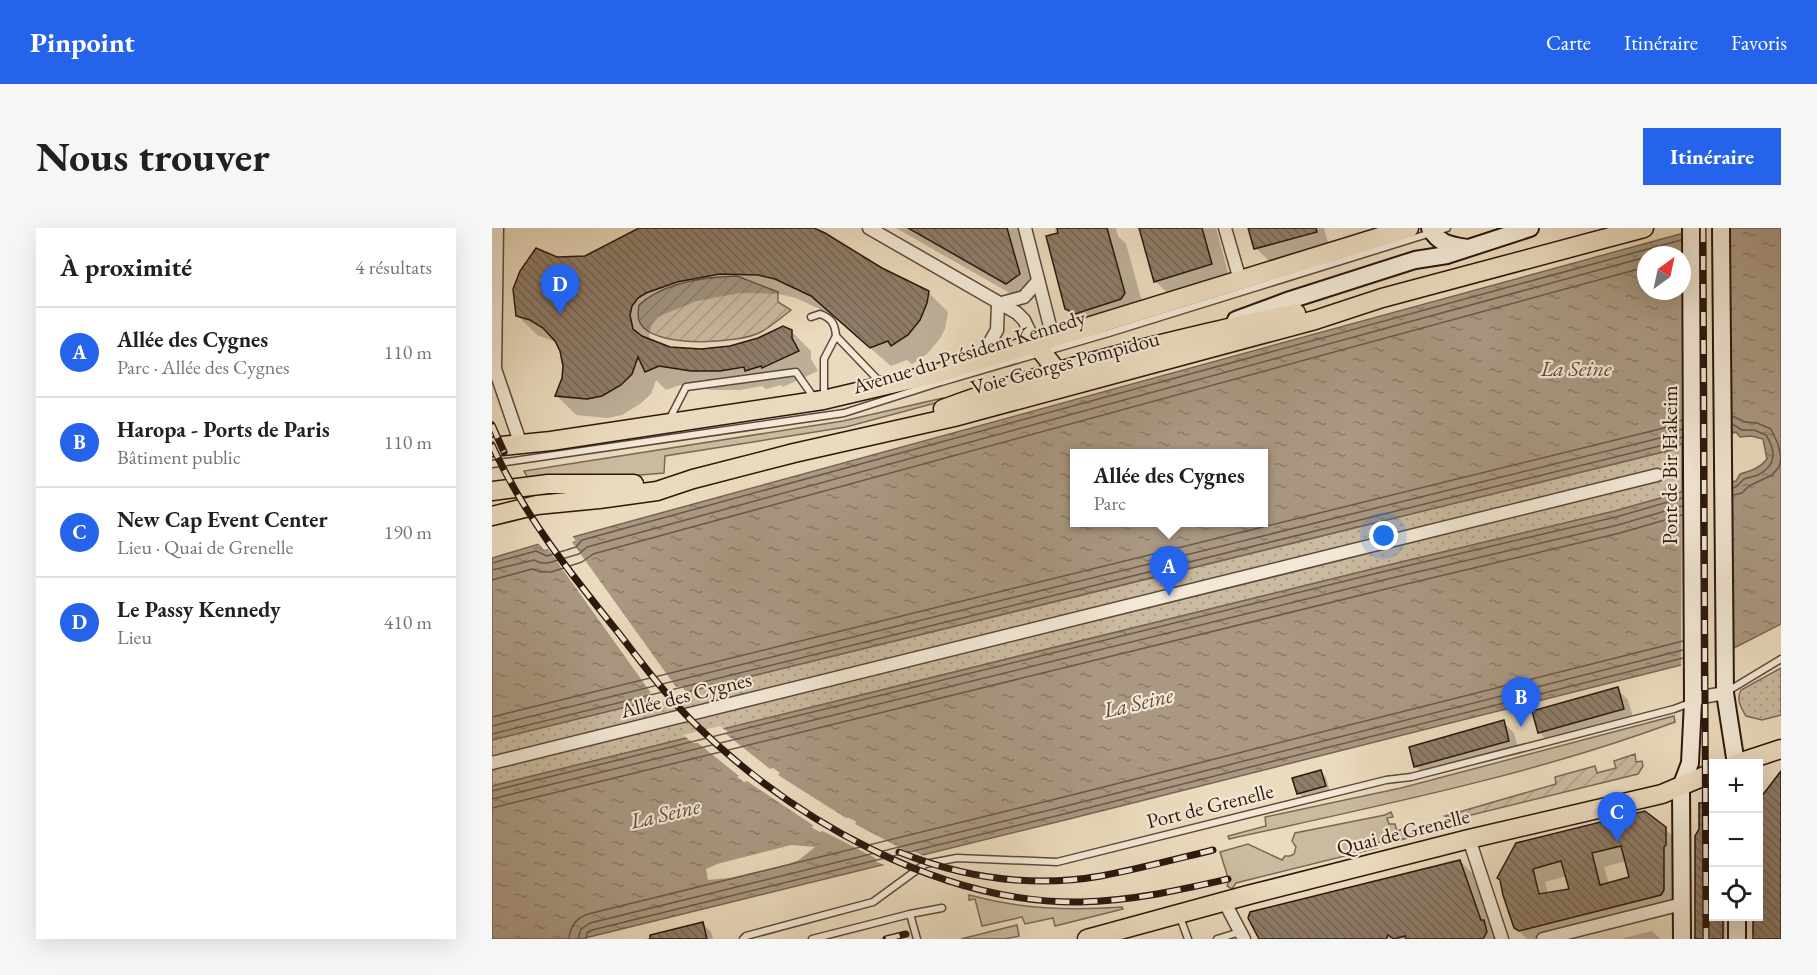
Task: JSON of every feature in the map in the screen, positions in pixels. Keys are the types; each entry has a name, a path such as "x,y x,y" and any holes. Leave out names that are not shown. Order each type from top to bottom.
{"main road":[{"name":"Avenue du Président Kennedy","path":"492,447 521,445 820,400 884,386 1043,345 1408,228"},
{"path":"1199,334 1302,296 1415,260 1447,255 1530,228"},
{"name":"Voie Georges Pompidou","path":"492,516 537,505 638,494 672,487 693,479 877,433 977,411 1315,320 1382,297 1644,228"},
{"name":"Pont de Bir Hakeim","path":"1682,939 1681,787 1690,763 1693,702 1691,228"},
{"path":"1722,228 1725,687 1735,759"},
{"path":"1436,230 1446,245 1467,248"},
{"path":"877,433 975,397 1057,371 1199,334 1382,297"},
{"path":"1043,345 1057,371"},
{"path":"492,491 548,484 619,486 693,479"},
{"path":"1749,759 1781,749"},
{"name":"Quai de Grenelle","path":"1087,939 1140,932 1179,914 1248,895 1468,839 1662,794 1709,774"},
{"path":"1737,921 1737,939"}],"street":[{"path":"497,228 495,369 521,445"},
{"path":"870,228 1017,313 1043,345"},
{"path":"1025,228 1038,281 1043,345"},
{"path":"1225,228 1240,280"},
{"path":"998,304 1024,297 1038,281"},
{"path":"979,362 997,330 998,304"},
{"name":"Allée des Cygnes","path":"492,763 1657,474"},
{"path":"1693,702 1725,687"},
{"path":"1468,839 1502,939"},
{"path":"1225,903 1242,936"},
{"path":"1543,939 1682,904"}],"lane":[{"name":"Avenue du Président Kennedy","path":"492,464 844,413 941,382 1043,345 1436,230"},
{"path":"811,317 820,314 829,317 836,326 836,336 824,359 820,400"},
{"path":"836,336 884,386"},
{"path":"668,423 686,387 796,372 820,400"},
{"path":"1725,687 1781,659"},
{"name":"Port de Grenelle","path":"743,939 746,936 873,902 925,864 957,858 1057,862 1375,783 1411,777 1674,709 1693,702"},
{"path":"812,939 942,908"},
{"path":"910,914 917,939"},
{"path":"1179,914 1188,939"},
{"path":"1217,939 1242,936"}],"shaded area":[{"path":"737,276 778,292 778,302 791,310 761,332 716,341 697,342 662,337 648,331 639,321 639,305 660,291 685,282"},
{"path":"943,398 943,401 846,427 665,456 664,473 616,477 528,478 524,471 843,421"},
{"path":"1682,443 1682,492 1615,511 492,786 492,740 1675,449"},
{"path":"1781,668 1781,715 1762,720 1746,716 1739,700 1741,690"},
{"path":"1674,716 1675,722 1511,774 1229,839 1228,836 1266,826 1265,817 1401,788"},
{"path":"1635,754 1636,762 1642,761 1643,766 1638,774 1455,819 1445,816 1556,784 1555,777 1595,766 1597,773 1616,768 1614,761"},
{"path":"1391,812 1393,817 1387,818 1389,824 1395,824 1397,831 1403,829 1405,836 1446,823 1446,826 1394,842 1392,839 1376,843 1377,848 1236,883 1232,889 1227,886 1229,881 1220,852 1248,844 1282,860 1285,856 1294,854 1296,847 1292,841 1295,833"},
{"path":"969,895 1045,908 1122,907 1123,909 1055,926 1053,918 1025,924 1022,917 982,926 975,899 969,900"},
{"path":"1017,925 1019,936 1005,939 961,939"}],"water":[{"name":"La Seine","path":"1702,228 1781,228 1781,624 1732,649 1681,665 581,939 492,939 492,786 1615,511 1682,492 1736,481 1740,474 1755,469 1767,459 1763,439 1751,436 1740,437 1732,430 1682,443 1675,449 492,740 492,558 539,544 544,550 575,541 573,537"}],"pier":[{"path":"1691,228 1731,228 1732,435 1730,433 1682,447 1681,300 1691,300 1691,246 1681,246 1681,231"},
{"path":"1732,479 1733,652 1681,668 1682,489"},
{"path":"571,534 576,541 572,542 676,687 682,686 688,695 655,703 648,694 651,693 548,549 544,550 537,542 541,541 545,547 571,539"},
{"path":"720,726 728,732 726,734 770,769 773,768 780,773 778,775 846,818 857,822 855,824 910,853 911,850 926,857 887,866 877,862 875,858 811,827 814,826 747,781 744,782 698,743 693,743 683,735"},
{"path":"791,845 815,847 799,860 788,864 730,878 708,880 706,869 717,864"}],"building":[{"path":"639,228 814,228 882,268 929,291 927,303 920,320 908,335 891,346 888,341 870,348 811,296 775,279 758,275 720,274 677,282 638,298 632,306 630,315 633,329 642,336 670,347 701,349 730,346 758,338 783,326 792,330 792,338 799,351 762,368 761,366 745,371 744,367 720,371 691,371 659,366 645,372 638,357 632,374 621,385 602,396 587,399 555,396 562,378 563,366 560,351 555,341 543,328 530,320 516,316 513,289 520,271 536,248 557,257 585,256"},
{"path":"908,228 1007,228 1020,274 1006,284"},
{"path":"1057,228 1107,228 1125,293 1121,299 1075,314 1065,309 1046,236 1058,233"},
{"path":"1139,228 1202,228 1212,264 1154,282"},
{"path":"1248,228 1316,228 1317,232 1254,249"},
{"path":"1618,687 1624,709 1538,733 1532,711"},
{"path":"1504,720 1509,741 1414,767 1409,747"},
{"path":"1321,770 1326,786 1297,794 1292,778"},
{"path":"1781,771 1781,939 1753,939 1753,921 1763,921 1763,794"},
{"path":"1699,803 1709,803 1709,921 1723,921 1723,939 1695,939 1695,836 1699,829"},
{"path":"1645,811 1666,827 1664,890 1661,895 1519,931 1514,928 1500,880 1497,878 1516,843","holes":["1621,846 1629,877 1600,885 1592,853","1561,861 1569,889 1539,894 1533,869"]},
{"path":"1460,860 1481,920 1484,920 1487,932 1483,939 1406,939 1405,936 1394,939 1388,935 1386,939 1259,939 1248,918 1250,912"},
{"path":"703,922 707,939 650,939 650,935"}],"railway":[{"path":"1703,228 1706,939"},
{"path":"492,425 504,452"},
{"path":"492,445 518,495 548,542 674,702 734,759 777,793 823,823 872,850 923,872 975,889 1028,899 1081,902 1119,900 1228,879"},
{"path":"899,852 973,874 1024,881 1049,881 1101,876 1213,850"},
{"path":"886,939 906,934"}],"place":[{"name":"Le Passy Kennedy","path":"560,314"},
{"name":"Allée des Cygnes","path":"1169,596"},
{"name":"Haropa - Ports de Paris","path":"1521,727"},
{"name":"New Cap Event Center","path":"1617,842"}]}
